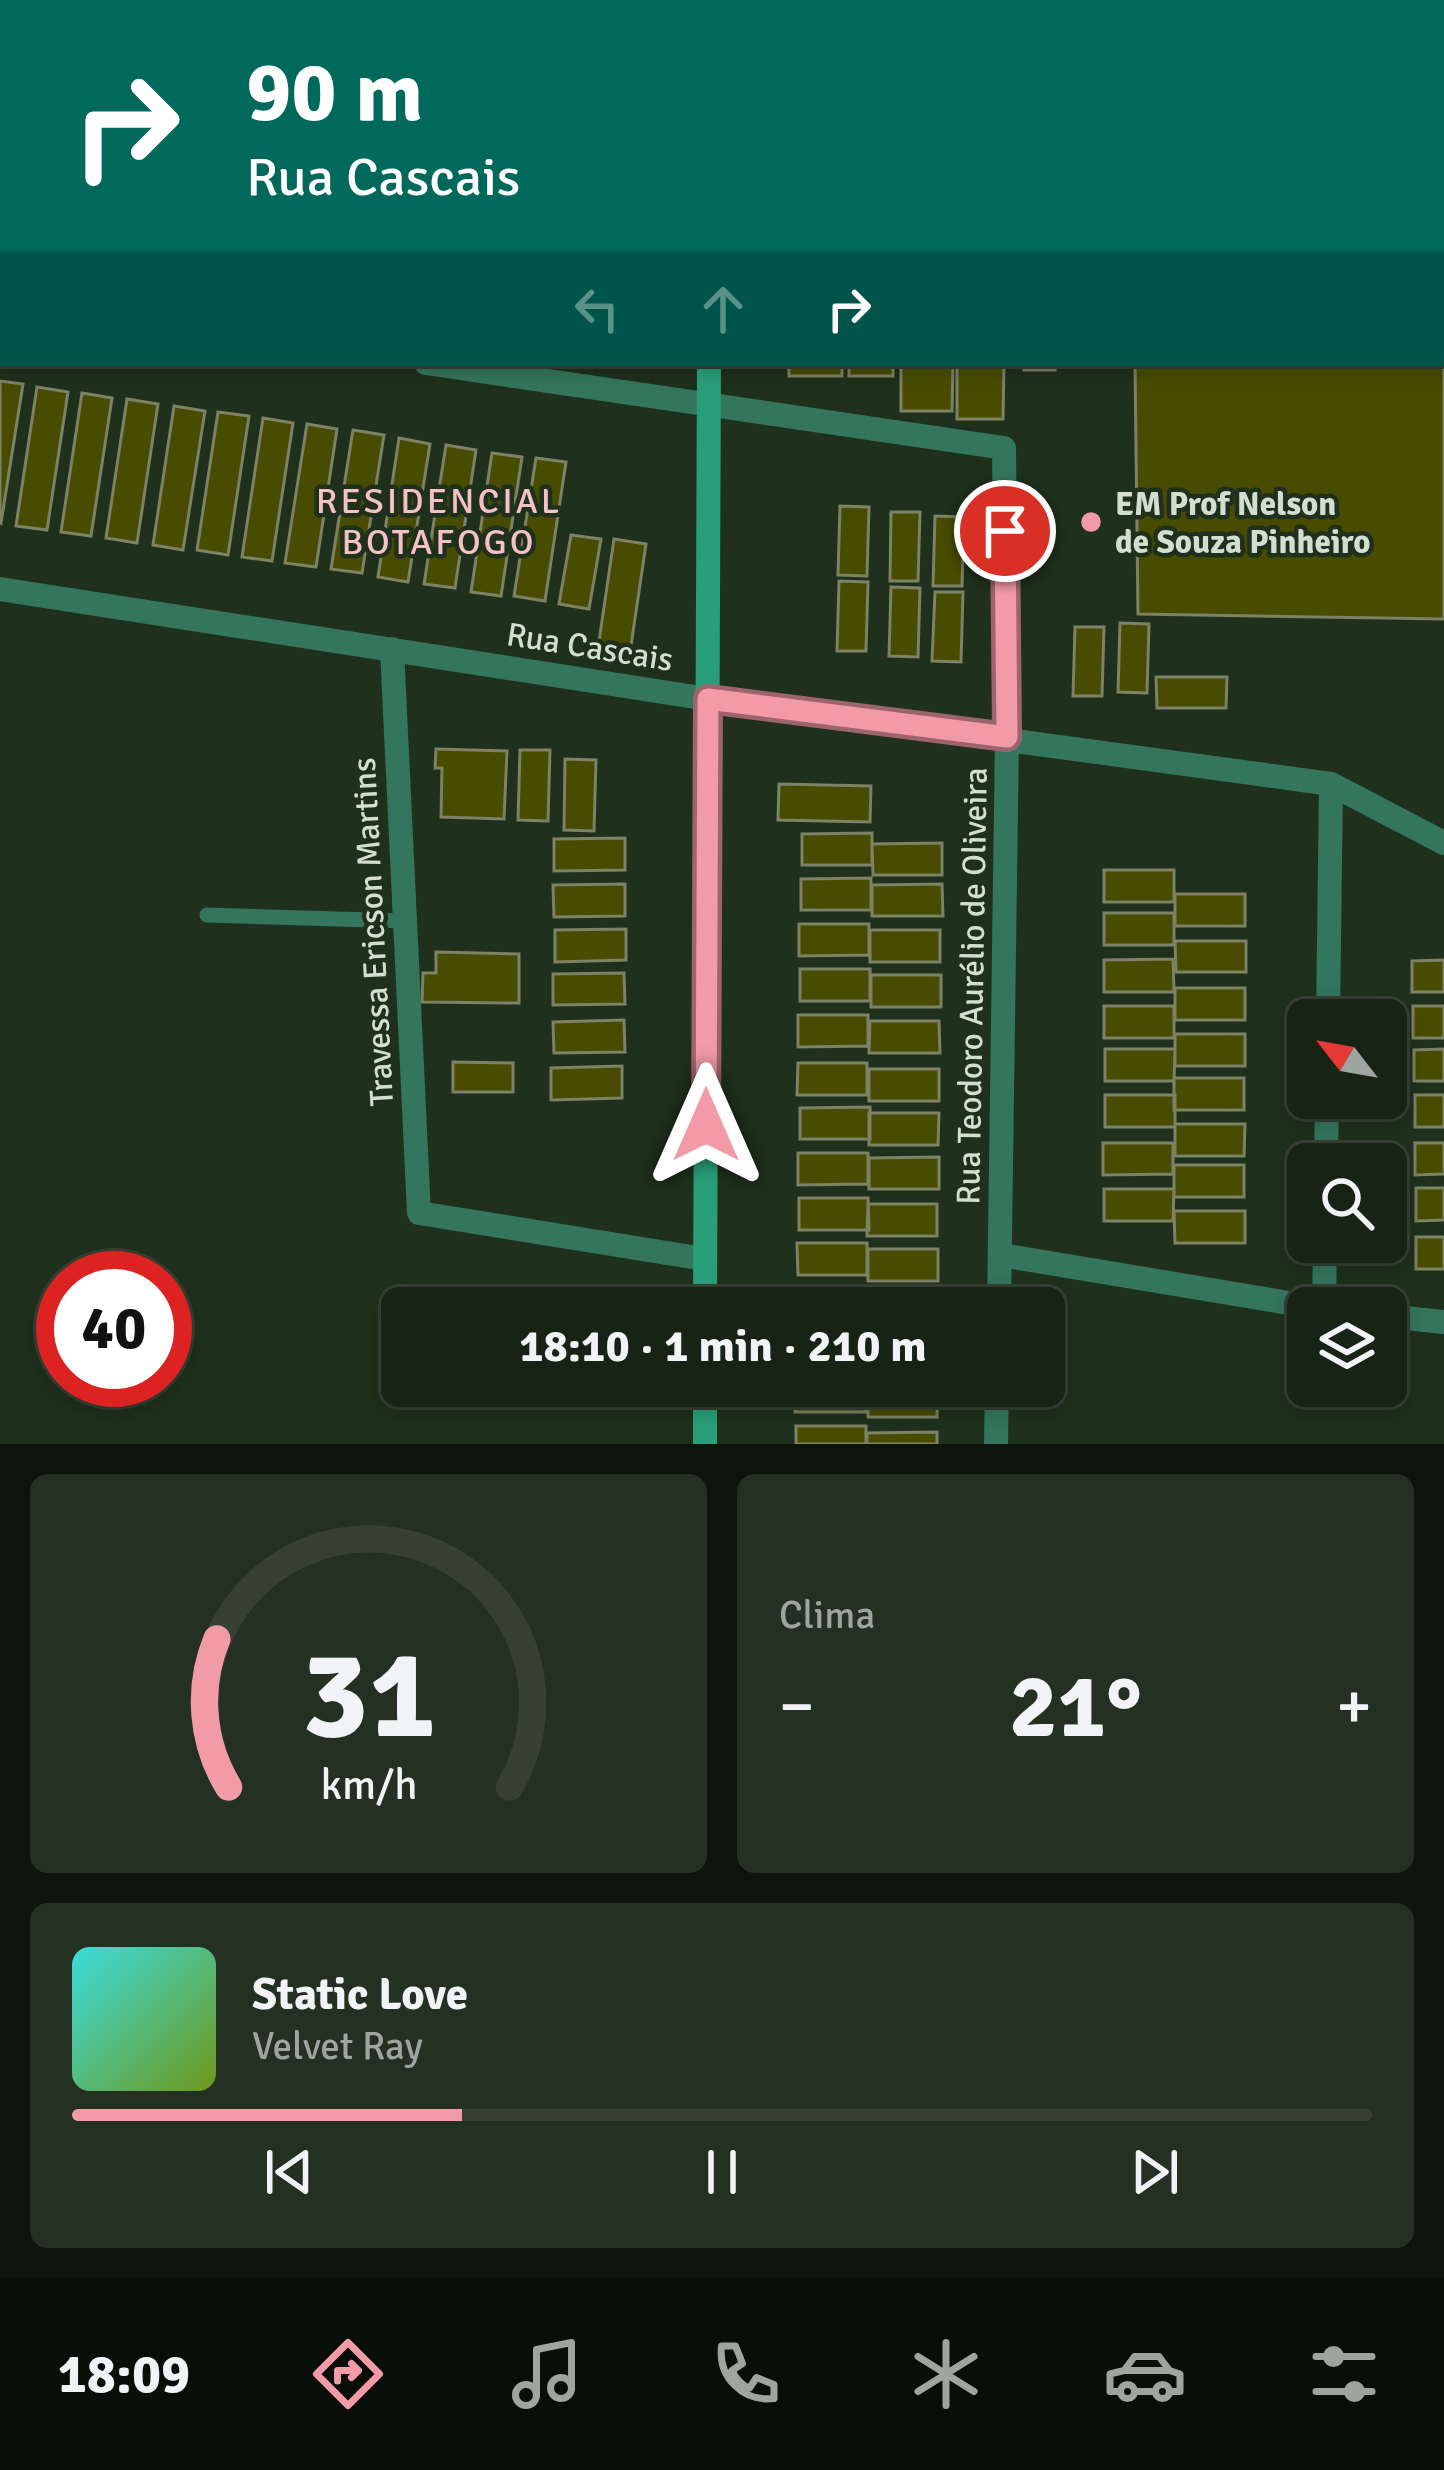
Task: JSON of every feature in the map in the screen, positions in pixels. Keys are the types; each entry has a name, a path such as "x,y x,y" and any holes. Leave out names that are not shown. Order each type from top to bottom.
{"street":[{"path":"446,366 708,405"},
{"path":"705,1287 709,366"},
{"name":"Rua Teodoro Aurélio de Oliveira","path":"708,405 1004,448 1007,737 1000,1287"},
{"name":"Rua Cascais","path":"0,589 708,699 1331,784 1444,843"},
{"name":"Travessa Ericson Martins","path":"392,649 418,1213 704,1259"},
{"path":"1328,999 1331,784"},
{"path":"1001,1255 1287,1302"},
{"path":"1407,1318 1444,1322"},
{"path":"705,1407 705,1444"},
{"path":"996,1444 997,1407"}],"lane":[{"path":"207,915 405,921"}],"building":[{"path":"789,366 842,366 842,376 789,376"},
{"path":"849,366 893,366 893,376 849,376"},
{"path":"901,366 953,366 952,411 901,411"},
{"path":"957,366 1004,366 1003,419 957,419"},
{"path":"1024,366 1055,366 1055,370 1024,370"},
{"path":"1135,366 1444,366 1444,619 1138,614"},
{"path":"0,381 23,384 1,523 0,522"},
{"path":"37,387 68,392 47,530 16,526"},
{"path":"82,393 112,398 91,536 61,532"},
{"path":"127,399 158,404 137,543 106,538"},
{"path":"174,406 205,411 183,550 153,545"},
{"path":"218,412 249,416 228,555 197,550"},
{"path":"263,418 293,423 272,561 242,557"},
{"path":"307,424 337,429 316,567 285,563"},
{"path":"353,430 384,435 362,573 331,569"},
{"path":"399,438 430,444 408,582 378,577"},
{"path":"446,445 476,450 455,588 424,584"},
{"path":"492,453 522,457 501,596 471,592"},
{"path":"536,458 566,462 545,601 514,596"},
{"path":"840,506 869,507 867,576 838,575"},
{"path":"891,512 920,512 918,581 890,581"},
{"path":"935,516 964,517 962,586 933,586"},
{"path":"571,535 601,539 589,609 559,604"},
{"path":"614,539 646,544 629,659 597,655"},
{"path":"839,581 868,582 866,651 837,651"},
{"path":"891,587 920,588 918,657 889,656"},
{"path":"935,592 963,592 961,662 932,661"},
{"path":"1120,623 1149,624 1147,693 1118,692"},
{"path":"1075,627 1104,627 1102,696 1073,696"},
{"path":"1156,677 1227,677 1226,708 1157,708"},
{"path":"436,749 507,751 504,819 441,817 442,768 435,768"},
{"path":"520,750 550,750 548,821 518,820"},
{"path":"565,759 596,760 594,831 564,830"},
{"path":"779,784 871,786 870,822 778,820"},
{"path":"872,833 872,865 802,865 802,834"},
{"path":"625,838 625,870 554,871 554,839"},
{"path":"942,843 942,875 873,875 872,844"},
{"path":"1104,870 1174,870 1174,902 1104,902"},
{"path":"871,878 871,910 801,910 801,879"},
{"path":"625,884 625,916 554,917 553,885"},
{"path":"942,884 943,916 872,916 872,885"},
{"path":"1175,894 1245,894 1245,926 1175,926"},
{"path":"1104,913 1174,913 1174,945 1104,945"},
{"path":"799,924 869,924 869,955 799,956"},
{"path":"626,929 626,960 555,962 555,930"},
{"path":"870,930 940,930 940,962 870,962"},
{"path":"1175,941 1246,941 1246,972 1176,972"},
{"path":"436,952 519,954 519,1003 422,1002 423,973 436,973"},
{"path":"1173,959 1174,992 1104,992 1104,960"},
{"path":"1444,960 1444,992 1412,992 1412,961"},
{"path":"800,969 870,969 870,1001 800,1001"},
{"path":"624,973 625,1004 553,1005 553,974"},
{"path":"871,975 941,975 941,1007 871,1007"},
{"path":"1175,988 1245,988 1245,1020 1175,1020"},
{"path":"1104,1006 1174,1006 1174,1038 1104,1038"},
{"path":"1413,1006 1444,1006 1444,1038 1413,1038"},
{"path":"798,1015 868,1015 868,1046 798,1047"},
{"path":"624,1020 625,1052 554,1053 553,1022"},
{"path":"870,1021 939,1021 940,1053 869,1053"},
{"path":"1175,1034 1245,1034 1245,1066 1175,1066"},
{"path":"1105,1049 1175,1049 1174,1081 1105,1081"},
{"path":"1444,1049 1444,1081 1414,1081 1414,1050"},
{"path":"453,1062 513,1063 513,1092 453,1092"},
{"path":"798,1063 867,1063 867,1095 797,1095"},
{"path":"622,1066 622,1098 551,1100 551,1068"},
{"path":"869,1069 939,1069 939,1101 869,1101"},
{"path":"1174,1078 1244,1078 1244,1110 1174,1110"},
{"path":"1105,1095 1175,1095 1175,1127 1105,1127"},
{"path":"1415,1095 1444,1095 1444,1127 1415,1127"},
{"path":"870,1107 870,1139 800,1139 800,1108"},
{"path":"869,1113 939,1113 938,1145 869,1145"},
{"path":"1175,1124 1245,1124 1244,1156 1175,1156"},
{"path":"1103,1143 1173,1143 1173,1174 1103,1175"},
{"path":"1415,1143 1444,1143 1444,1174 1415,1175"},
{"path":"798,1153 868,1153 868,1184 798,1185"},
{"path":"939,1157 939,1189 869,1189 869,1158"},
{"path":"1174,1165 1244,1165 1244,1197 1174,1197"},
{"path":"1416,1188 1444,1188 1444,1220 1416,1221"},
{"path":"1104,1189 1174,1189 1173,1221 1104,1221"},
{"path":"799,1198 868,1198 869,1230 799,1230"},
{"path":"868,1204 937,1204 937,1236 867,1236"},
{"path":"1174,1211 1245,1211 1245,1243 1175,1243"},
{"path":"1416,1237 1444,1237 1444,1269 1416,1269"},
{"path":"797,1243 867,1243 867,1275 798,1275"},
{"path":"868,1249 938,1249 938,1281 868,1281"},
{"path":"795,1407 865,1407 865,1412 795,1412"},
{"path":"868,1407 937,1407 937,1417 868,1417"},
{"path":"796,1426 866,1426 866,1444 796,1444"},
{"path":"937,1432 937,1444 867,1444 867,1433"}],"place":[{"name":"EM Prof Nelson de Souza Pinheiro","path":"1091,522"}],"district":[{"name":"RESIDENCIAL BOTAFOGO","path":"439,520"}],"route":[{"path":"706,1125 708,699 1007,737 1005,531"}]}
